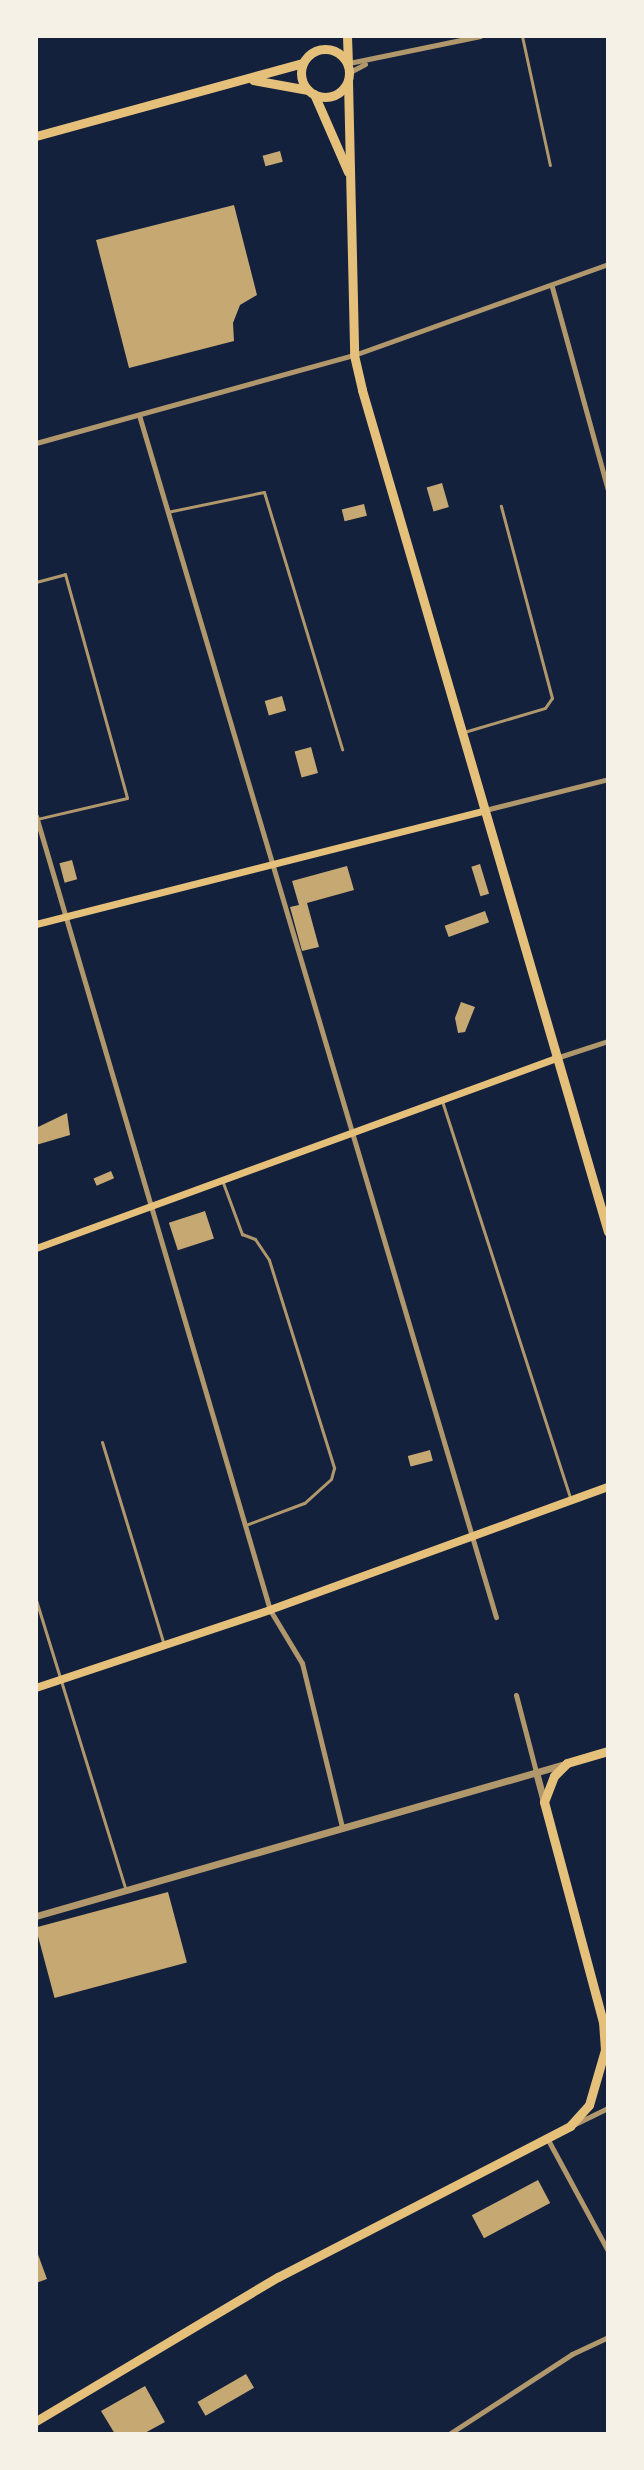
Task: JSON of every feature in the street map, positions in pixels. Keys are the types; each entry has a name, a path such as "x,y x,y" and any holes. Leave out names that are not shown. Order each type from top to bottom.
{"highway":[{"path":"36,136 303,63 319,49 324,36"},
{"path":"347,36 354,355 482,811 608,1232"},
{"path":"319,49 331,48 349,72"},
{"path":"303,63 301,77 311,92 349,176"},
{"path":"249,80 334,95 349,72"},
{"path":"36,2421 278,2277 570,2126 589,2105 606,2052 603,2022 544,1802 554,1776 567,1763 608,1751"}],"main road":[{"path":"36,924 482,811"},
{"path":"36,1248 556,1058"},
{"path":"36,1688 270,1610 608,1487"}],"street":[{"path":"349,72 366,63 480,36"},
{"path":"36,443 354,355 552,287 608,264"},
{"path":"552,287 608,490"},
{"path":"139,415 496,1617"},
{"path":"482,811 608,779"},
{"path":"36,817 150,1207 248,1524 270,1610 290,1635 302,1663 342,1827"},
{"path":"556,1058 608,1041"},
{"path":"516,1695 544,1802"},
{"path":"36,1916 567,1763"},
{"path":"570,2126 608,2108"},
{"path":"547,2138 608,2251"},
{"path":"449,2434 572,2354 608,2337"}],"lane":[{"path":"522,36 550,165"},
{"path":"166,512 264,492 342,749"},
{"path":"460,733 545,708 552,698 501,506"},
{"path":"36,582 65,574 127,798 36,817"},
{"path":"442,1101 571,1502"},
{"path":"222,1180 242,1234 255,1239 269,1260 334,1468 331,1479 304,1503 248,1524"},
{"path":"102,1442 164,1645"},
{"path":"36,1600 126,1891"}],"building":[{"path":"280,151 283,162 265,166 263,156"},
{"path":"234,205 257,295 240,305 233,323 234,341 129,368 96,240"},
{"path":"442,483 449,507 434,511 427,487"},
{"path":"364,504 367,516 345,521 342,510"},
{"path":"282,696 286,710 269,715 265,701"},
{"path":"311,747 318,773 302,777 295,751"},
{"path":"72,860 77,879 65,883 59,863"},
{"path":"480,864 489,894 480,896 471,867"},
{"path":"347,866 354,890 307,903 319,947 302,951 290,907 299,905 292,881"},
{"path":"485,911 489,922 449,937 445,926"},
{"path":"461,1002 475,1007 465,1032 458,1033 455,1018"},
{"path":"67,1113 70,1135 36,1145 36,1128"},
{"path":"111,1171 114,1178 97,1186 94,1178"},
{"path":"205,1211 214,1239 178,1250 169,1223"},
{"path":"430,1450 433,1461 411,1467 408,1456"},
{"path":"168,1892 187,1963 55,1998 36,1927"},
{"path":"538,2180 550,2203 484,2238 472,2215"},
{"path":"36,2249 47,2279 36,2283"},
{"path":"246,2374 254,2388 206,2416 198,2402"},
{"path":"145,2386 165,2422 143,2434 115,2434 101,2411"}]}
